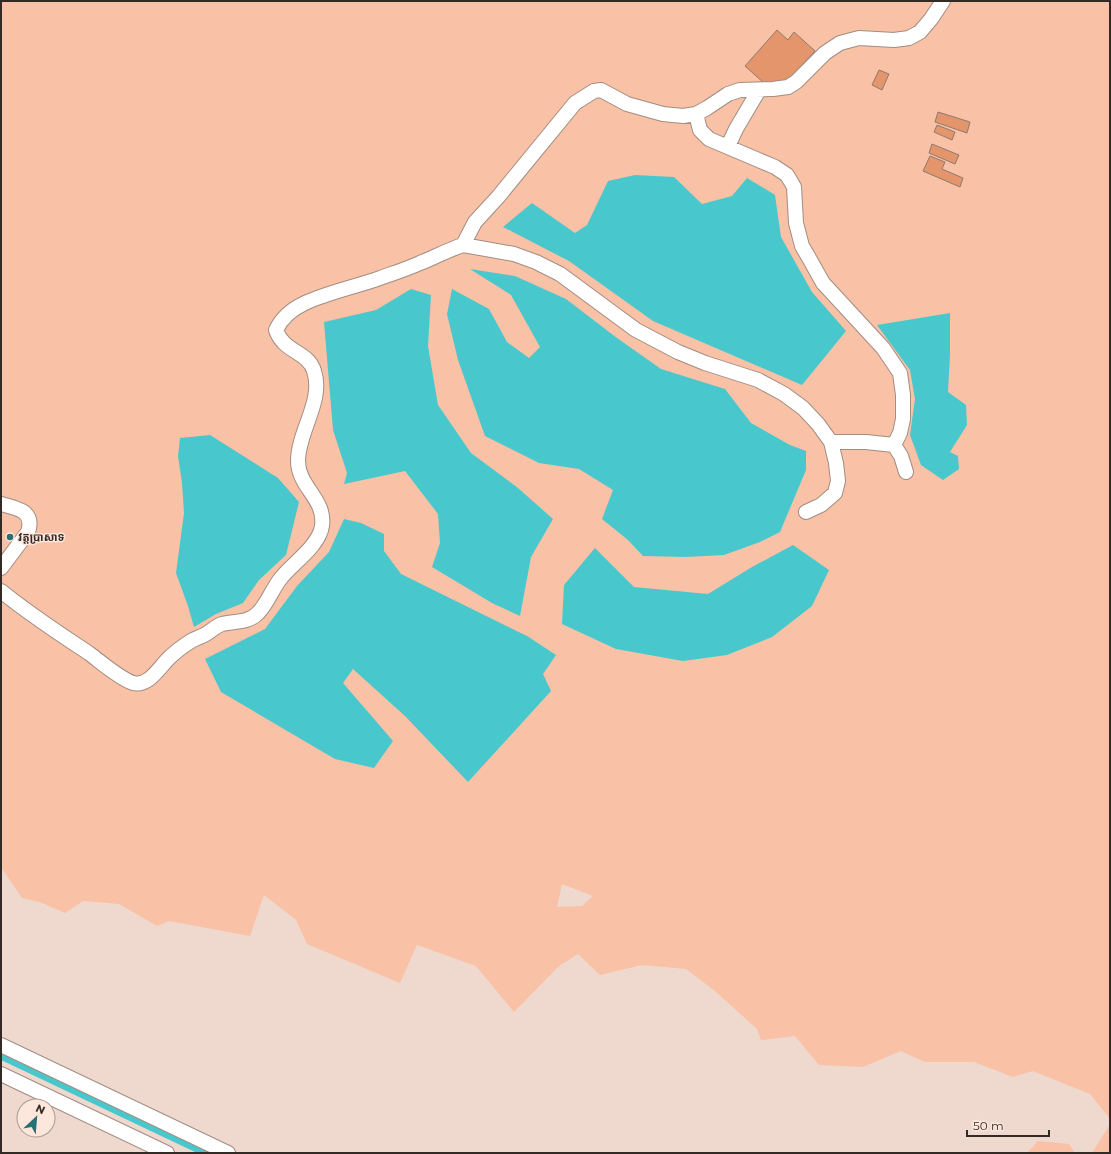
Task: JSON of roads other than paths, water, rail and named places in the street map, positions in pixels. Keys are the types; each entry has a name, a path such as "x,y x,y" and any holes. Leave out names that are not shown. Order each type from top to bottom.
{"street":[{"path":"462,245 475,222 498,197 571,108 580,99 594,91 601,90 627,104 663,114 683,116 696,114 734,92 744,89 780,89 792,84 825,53 840,43 859,38 894,40 909,38 920,32 943,1"},
{"path":"728,146 736,129 759,90"},
{"path":"696,114 700,130 709,139 775,167 787,175 794,187 796,223 802,246 823,283 883,348 900,373 904,419 894,446"},
{"path":"1,591 56,632 119,675 134,683 140,683 147,680 159,670 168,659 192,640 223,624 244,621 258,614 280,579 310,548 322,527 322,516 316,498 303,482 298,461 300,447 314,399 316,386 315,374 311,363 285,345 279,337 276,330 280,322 294,309 305,303 337,290 360,285 398,272 462,245 514,254 536,262 560,274 636,330 678,352 705,363 758,380 784,394 803,408 818,424 831,442 838,481 838,487 829,500 806,512"},
{"path":"831,442 866,442 894,446"},
{"path":"894,446 900,456 906,472"},
{"path":"1,504 23,511 30,521 30,526 28,532 1,568"},
{"path":"1,1045 228,1153"},
{"path":"1,1074 167,1153"}],"water":[{"path":"635,175 674,177 702,204 732,196 747,178 775,195 781,237 812,292 846,331 802,385 653,321 569,261 503,227 532,203 575,233 587,225 608,181"},
{"path":"470,269 515,276 566,299 661,369 725,389 751,423 790,445 806,451 806,470 780,532 760,542 724,555 686,557 643,556 628,540 602,519 613,490 579,469 539,463 485,436 458,360 447,314 452,289 489,309 507,342 529,358 540,347 511,295"},
{"path":"411,289 431,295 428,346 438,405 471,453 518,488 553,519 531,557 520,616 492,603 432,567 440,543 438,514 405,471 344,484 347,473 333,430 324,322 376,310"},
{"path":"950,313 948,392 966,405 967,425 950,452 958,456 959,469 943,480 921,465 910,435 915,399 910,370 877,325"},
{"path":"210,435 278,478 299,502 286,555 259,580 243,603 216,614 194,627 176,573 184,513 178,456 180,438"},
{"path":"344,519 361,523 384,534 384,551 401,574 527,636 556,655 543,674 551,691 468,782 405,716 353,669 343,683 393,741 374,768 335,759 221,692 205,659 265,629 297,586 329,552"},
{"path":"793,545 829,570 812,606 772,637 727,655 683,661 616,649 562,624 564,585 595,548 634,587 708,594 752,567"}],"waterway":[{"path":"1,1054 210,1153"}],"place":[{"name":"វត្តប្រាសាទ","path":"10,537"}]}
